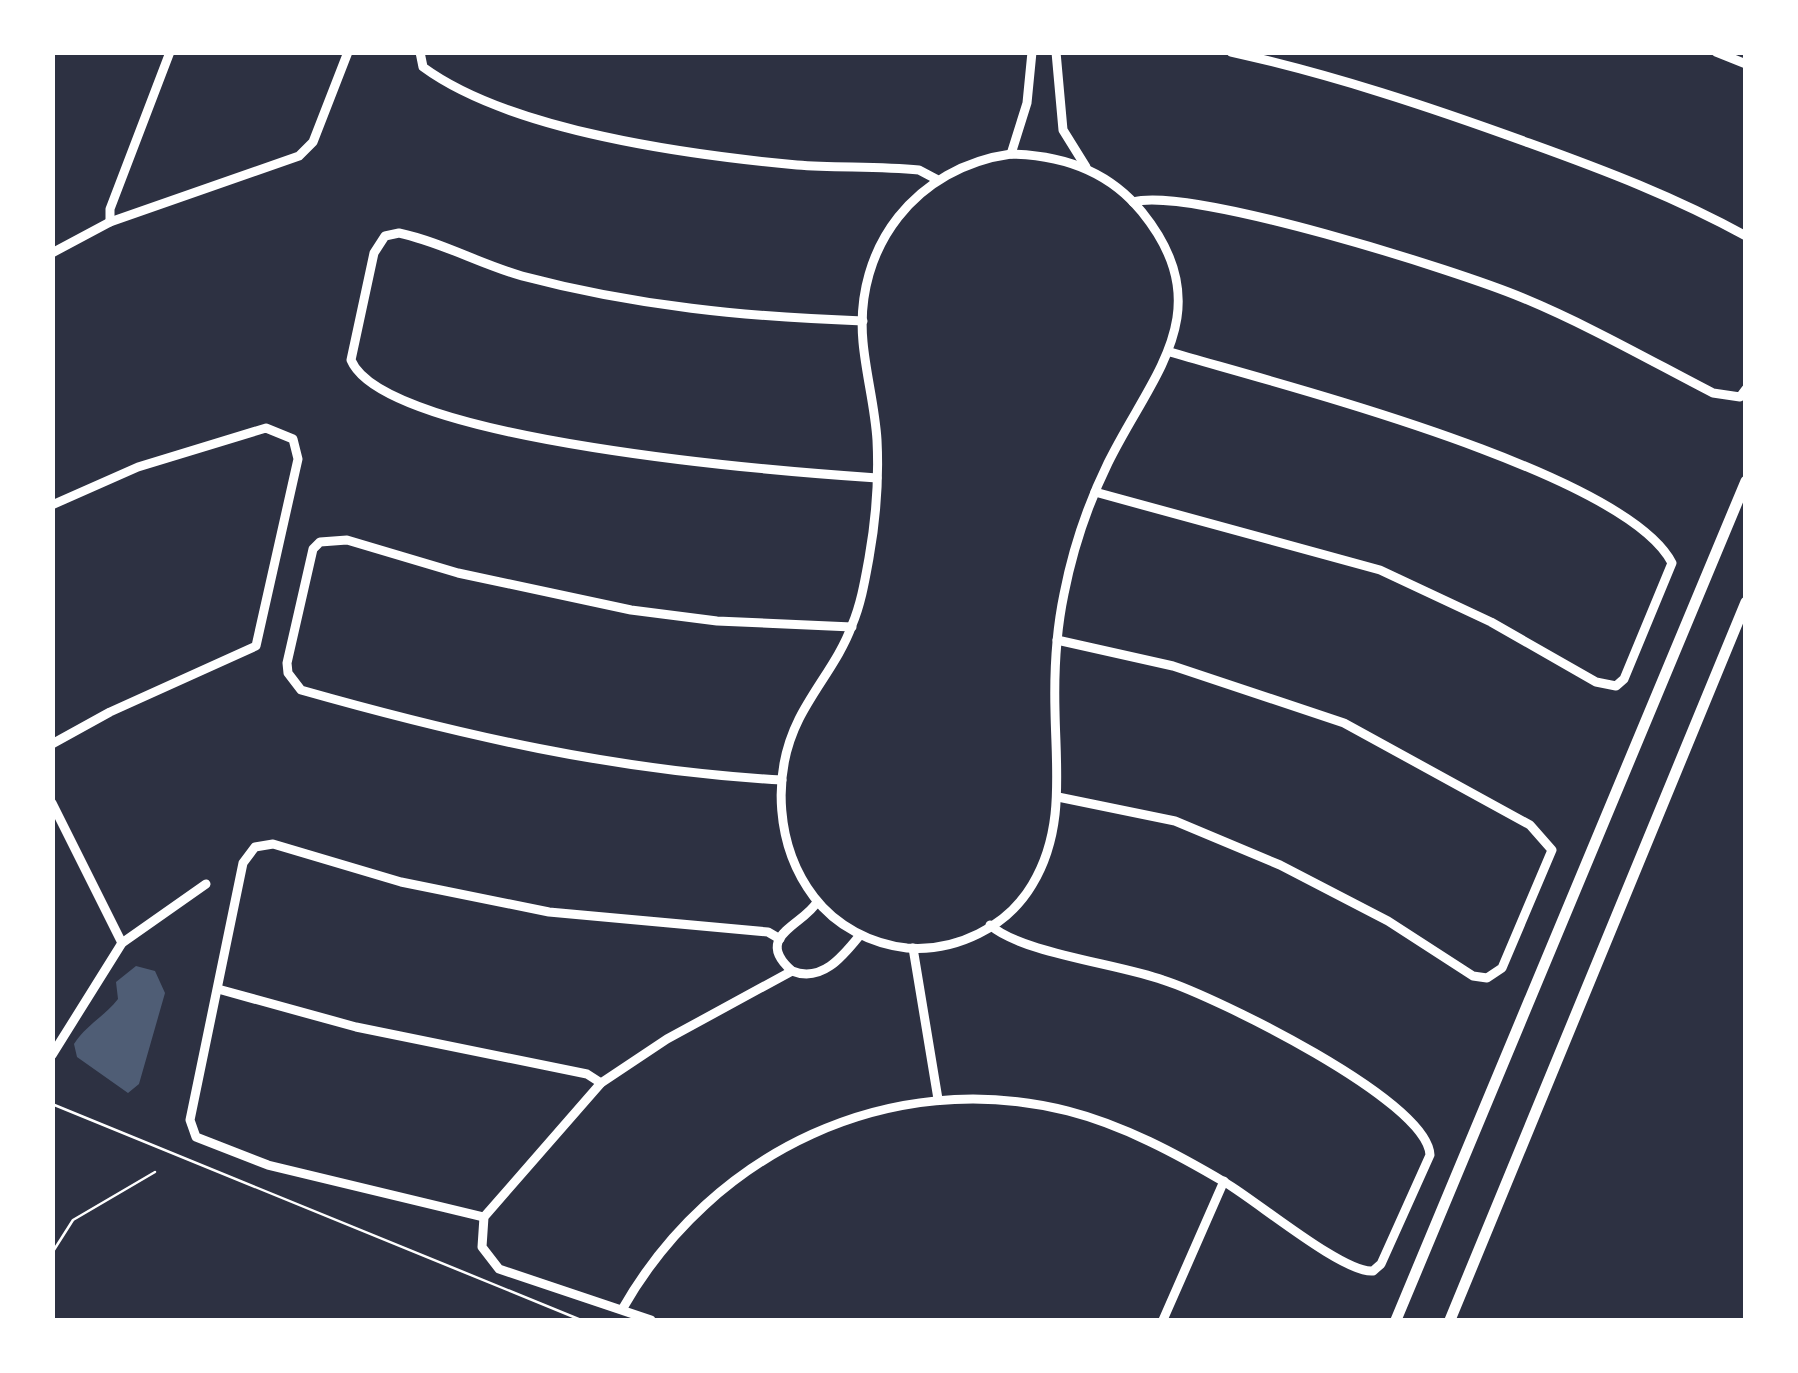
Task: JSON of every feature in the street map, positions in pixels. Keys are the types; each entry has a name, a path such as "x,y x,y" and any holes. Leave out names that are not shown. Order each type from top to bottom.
{"street":[{"path":"110,222 110,209 170,52"},
{"path":"52,253 110,222 299,156 313,142 348,52"},
{"path":"420,52 424,68 447,83 503,108 589,131 698,153 799,165 918,170 936,180"},
{"path":"1011,154 1027,103 1032,52"},
{"path":"1056,52 1063,130 1087,169"},
{"path":"1231,52 1318,71 1425,104 1642,183 1746,236"},
{"path":"1716,52 1746,64"},
{"path":"1011,154 1050,157 1087,169 1133,202 1156,232 1170,267 1176,305 1170,352 1095,492 1072,559 1057,640 1058,797 1050,843 1034,882 1012,910 990,925 948,945 912,948 860,935 818,902 790,853 782,812 782,780 798,720 852,628 872,539 878,478 864,321 867,286 884,236 906,205 936,180 972,162 1011,154"},
{"path":"1133,202 1147,198 1189,202 1390,256 1521,297 1714,393 1740,396 1746,389"},
{"path":"864,321 748,318 637,302 519,275 398,233 385,236 374,253 351,360 370,385 444,414 552,441 736,468 878,478"},
{"path":"1095,492 1380,570 1491,622 1596,682 1616,686 1624,679 1672,563 1656,538 1500,454 1170,352"},
{"path":"52,505 138,467 266,428 293,439 298,459 256,646 110,712 52,744"},
{"path":"1396,1320 1746,482"},
{"path":"782,780 676,772 547,754 301,690 288,673 286,662 313,549 320,542 348,540 458,573 630,610 717,621 852,628"},
{"path":"1450,1320 1746,602"},
{"path":"1057,640 1173,666 1344,723 1530,826 1552,850 1502,968 1487,978 1474,976 1388,921 1280,865 1174,821 1058,797"},
{"path":"52,803 122,943"},
{"path":"484,1218 268,1165 196,1137 190,1120 243,864 254,847 272,844 401,882 549,912 768,932 780,938"},
{"path":"52,1056 122,943 206,884"},
{"path":"792,971 780,957 780,938 790,923 808,914 818,902"},
{"path":"623,1308 651,1258 691,1214 744,1170 811,1133 873,1113 938,1100 1010,1101 1069,1111 1152,1142 1224,1181 1278,1214 1344,1265 1373,1271 1388,1254 1430,1155 1430,1141 1422,1130 1362,1082 1232,1009 1166,980 1023,944 990,925"},
{"path":"652,1320 498,1269 482,1247 484,1218 602,1083 667,1039 792,971 818,973 833,965 860,935"},
{"path":"912,948 938,1100"},
{"path":"218,989 356,1026 587,1074 602,1083"},
{"path":"1163,1320 1224,1181"}],"path":[{"path":"52,1104 582,1320"},
{"path":"52,1253 73,1220 155,1172"}],"water":[{"path":"136,966 155,971 165,993 139,1084 128,1093 77,1057 74,1044 118,999 116,982"}]}
